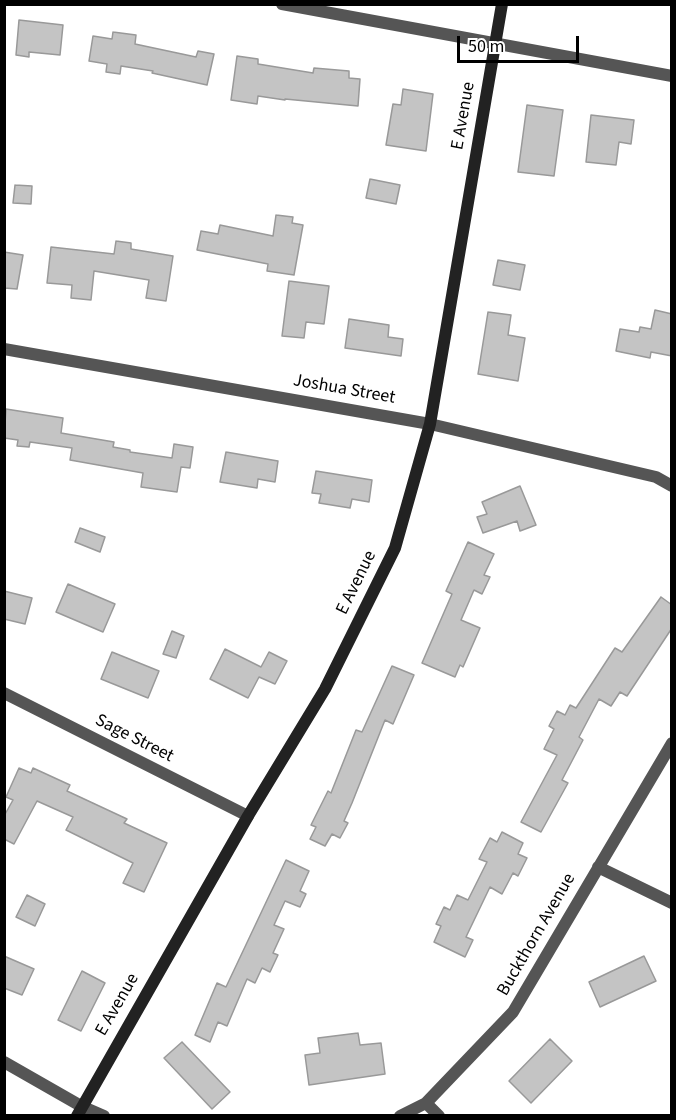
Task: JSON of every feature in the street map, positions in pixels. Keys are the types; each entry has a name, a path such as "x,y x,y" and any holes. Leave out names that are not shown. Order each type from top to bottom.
{"street":[{"path":"282,4 672,76"},
{"name":"E Avenue","path":"79,1111 248,816 325,689 394,548 430,424 502,4"},
{"name":"Joshua Street","path":"4,349 430,424 656,477 672,486"},
{"name":"Sage Street","path":"4,693 248,816"},
{"name":"Buckthorn Avenue","path":"399,1116 426,1103 513,1012 672,743"},
{"path":"598,867 672,903"},
{"path":"4,1062 79,1111 104,1116"},
{"path":"426,1103 439,1116"}],"building":[{"path":"19,20 63,25 60,55 29,52 29,57 16,55"},
{"path":"113,32 136,35 135,44 196,57 198,51 214,54 207,85 152,73 153,71 121,66 120,74 106,72 107,64 89,61 93,36 112,39"},
{"path":"237,56 258,59 258,64 313,73 314,68 349,71 349,78 360,79 358,106 258,96 257,104 231,100"},
{"path":"403,89 433,94 426,151 386,145 393,104 401,105"},
{"path":"527,105 563,110 554,176 518,172"},
{"path":"591,115 634,120 631,144 619,142 616,165 586,162"},
{"path":"370,179 400,185 396,204 366,198"},
{"path":"15,185 32,186 31,204 13,203"},
{"path":"276,215 293,217 292,223 303,225 294,275 267,271 268,264 197,250 201,231 218,234 220,225 273,236"},
{"path":"116,241 131,243 131,249 173,256 166,301 146,298 149,280 94,271 91,300 71,298 72,285 47,283 51,247 114,254"},
{"path":"4,252 23,255 17,289 4,288"},
{"path":"498,260 525,265 520,290 493,285"},
{"path":"289,281 329,286 324,324 306,322 304,338 282,336"},
{"path":"655,310 672,314 672,356 651,352 650,358 616,351 620,329 639,332 640,327 651,329"},
{"path":"488,312 511,315 508,335 525,338 518,381 478,374"},
{"path":"349,319 389,325 388,337 403,339 401,356 345,348"},
{"path":"6,409 63,418 61,433 114,442 113,447 130,450 130,452 172,458 174,444 193,447 190,468 181,467 177,492 141,487 143,473 70,460 72,448 30,442 29,447 17,446 18,440 4,438"},
{"path":"226,452 278,461 275,482 258,479 257,488 220,482"},
{"path":"316,471 372,480 369,502 352,499 350,508 319,503 321,494 312,493"},
{"path":"520,486 536,525 520,531 517,521 483,533 477,517 487,514 482,502"},
{"path":"80,528 105,537 100,552 75,542"},
{"path":"468,542 494,554 484,575 490,577 482,594 474,590 461,620 480,628 463,667 460,665 455,677 422,663 452,594 446,591"},
{"path":"68,584 115,604 103,632 56,612"},
{"path":"4,591 32,598 25,624 4,619"},
{"path":"661,597 672,605 672,628 627,696 620,692 611,706 599,699 579,737 583,740 562,780 568,783 541,832 521,822 557,755 544,749 554,729 549,726 557,711 565,715 570,705 576,708 615,648 622,652"},
{"path":"172,631 184,636 176,658 163,654"},
{"path":"225,649 261,667 269,652 287,661 275,684 259,677 248,698 210,679"},
{"path":"112,652 159,671 148,698 101,679"},
{"path":"392,666 414,675 393,724 385,720 344,821 348,823 340,838 332,834 325,846 310,839 316,827 311,825 328,791 331,793 356,730 362,732"},
{"path":"19,768 31,773 33,768 70,785 67,791 127,819 124,823 167,843 144,892 123,883 133,863 66,830 73,817 37,801 14,844 4,839 4,816 13,800 6,797"},
{"path":"502,832 523,843 518,854 527,858 518,876 513,873 502,894 490,887 466,937 473,940 465,957 434,942 441,926 436,924 444,907 450,910 457,895 468,900 487,862 479,859 490,838 497,842"},
{"path":"286,860 309,871 300,891 306,894 300,907 285,901 274,925 284,929 273,953 278,955 270,972 262,968 255,983 247,979 227,1026 218,1022 210,1042 195,1035 217,983 226,987"},
{"path":"27,895 45,904 35,926 16,917"},
{"path":"4,956 34,969 22,995 4,988"},
{"path":"644,956 656,981 600,1007 589,982"},
{"path":"82,971 105,983 81,1031 58,1020"},
{"path":"358,1033 360,1045 381,1043 385,1074 309,1085 305,1055 320,1053 318,1038"},
{"path":"550,1039 572,1061 531,1103 509,1081"},
{"path":"182,1042 230,1092 212,1109 164,1058"}]}
